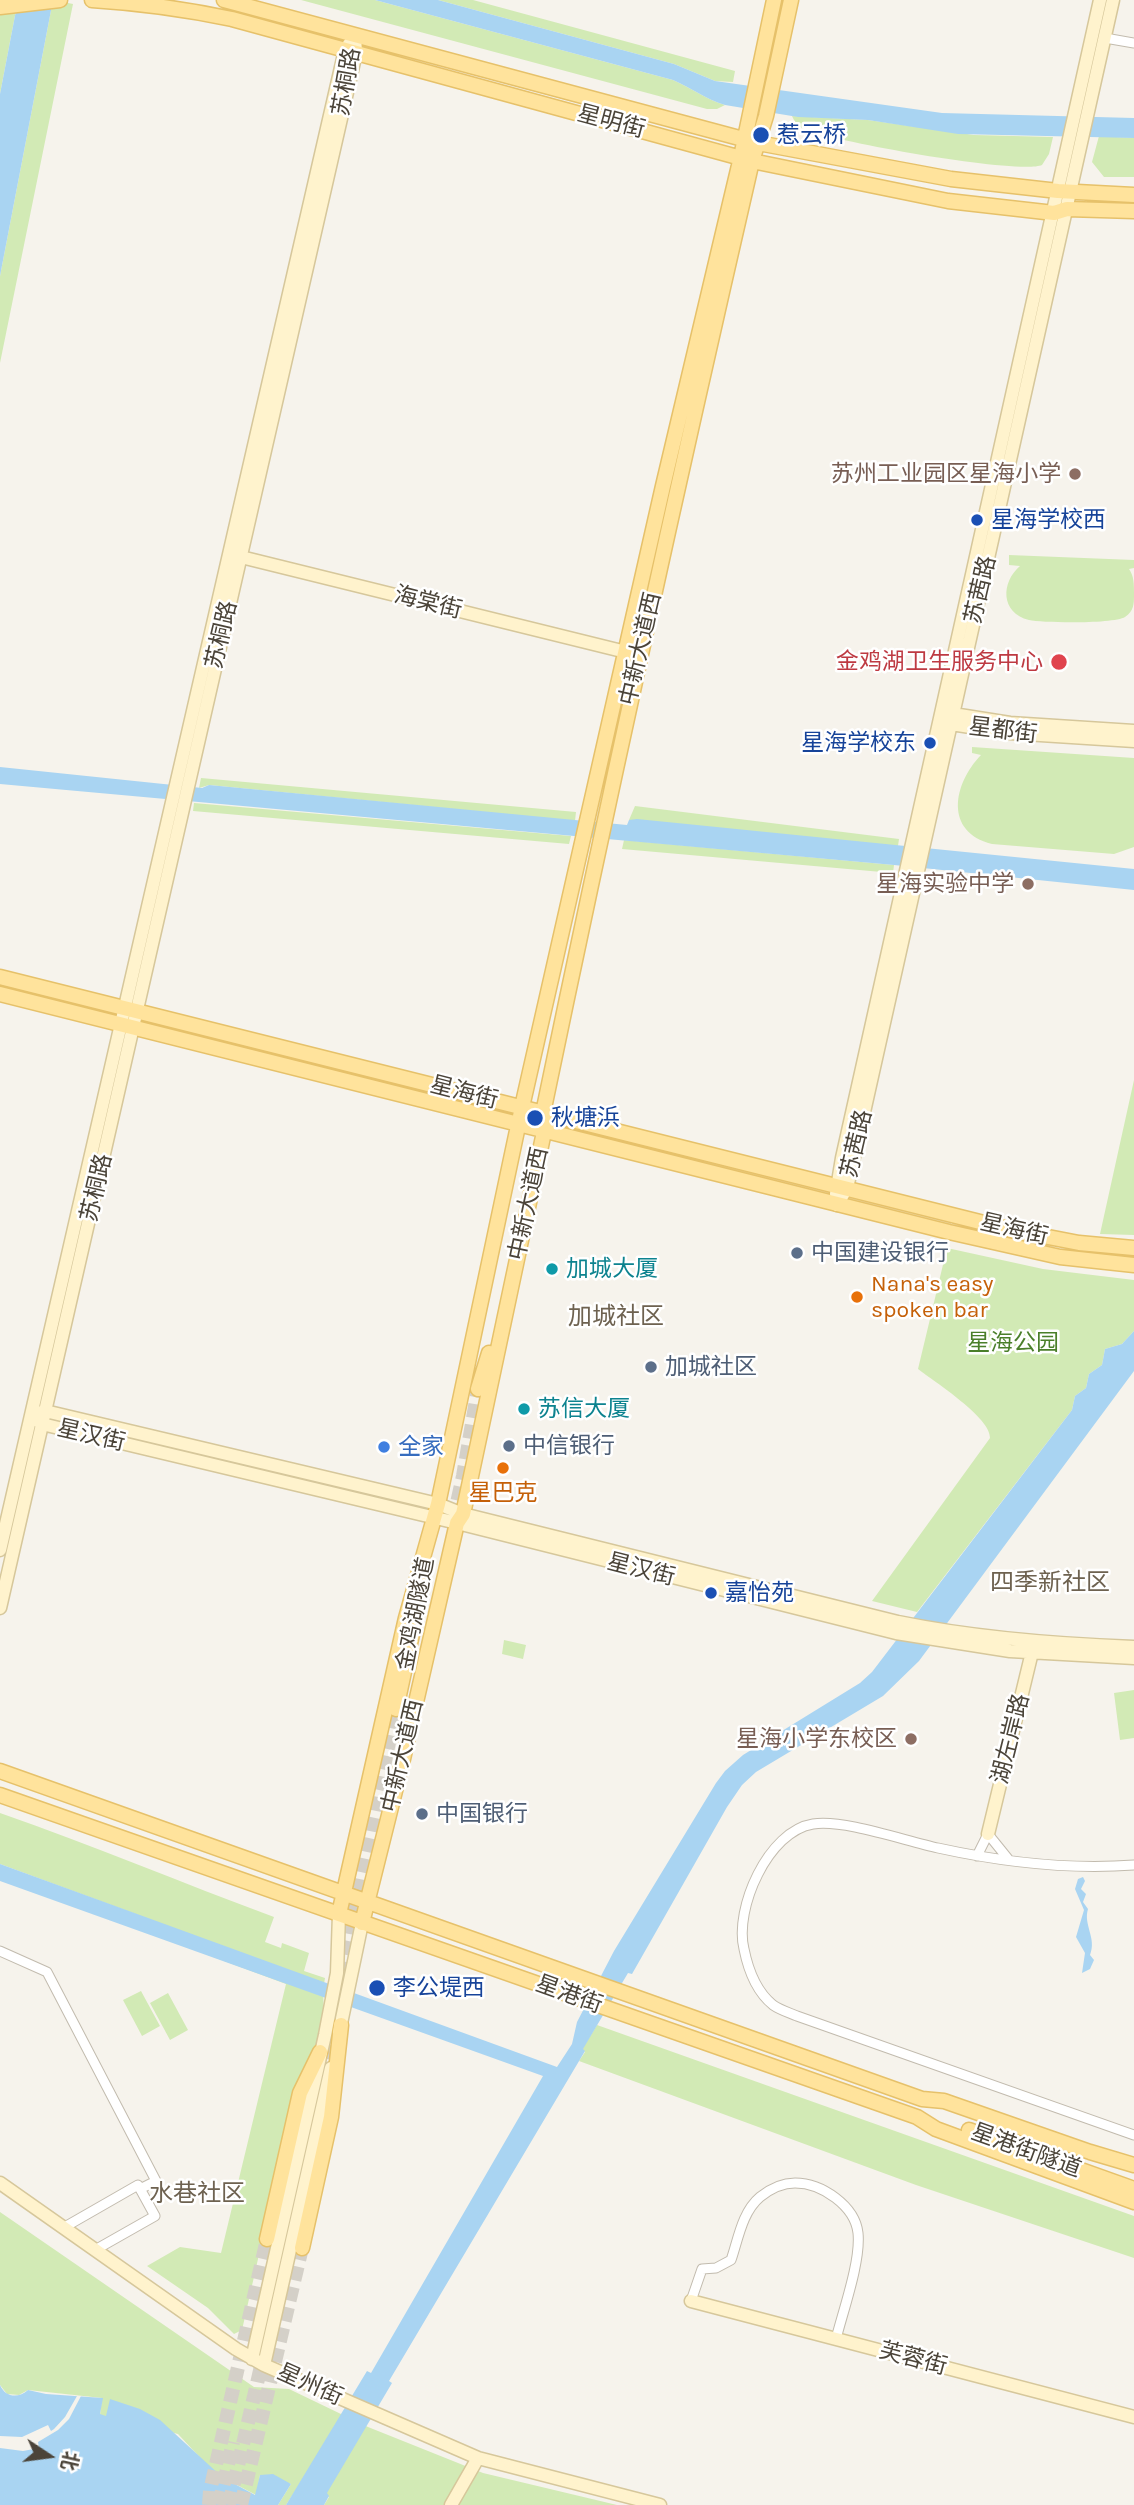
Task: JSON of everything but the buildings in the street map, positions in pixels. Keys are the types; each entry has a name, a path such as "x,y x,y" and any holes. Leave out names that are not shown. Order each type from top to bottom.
{"main road":[{"path":"3,6 60,0"},
{"name":"星明街","path":"92,0 190,9 746,159 948,201 1060,211 1134,211"},
{"name":"星明街","path":"224,0 751,141 951,179 1064,192 1134,195"},
{"name":"中新大道西","path":"751,141 751,114 774,0"},
{"name":"中新大道西","path":"252,2359 337,1973 339,1914 406,1618 436,1511 522,1107 626,652 746,159 751,141 766,116 791,0"},
{"name":"苏茜路","path":"837,1205 919,839 949,718 1060,211 1082,107 1100,0"},
{"name":"苏茜路","path":"1082,107 1105,38 1113,0"},
{"name":"苏桐路","path":"0,1608 5,1548 32,1415 71,1273 355,34"},
{"name":"中新大道西","path":"264,2365 362,1923 460,1519 521,1246 544,1132 543,1113 604,817 746,159"},
{"name":"海棠街","path":"235,555 626,652"},
{"name":"星都街","path":"949,718 1134,730"},
{"name":"星都街","path":"949,718 1009,733 1134,741"},
{"name":"星海街","path":"0,977 1012,1230 1079,1243 1133,1248"},
{"name":"星海街","path":"0,994 837,1205 1045,1254 1132,1264"},
{"path":"478,1389 521,1246"},
{"name":"苏桐路","path":"5,1548 44,1418 71,1273"},
{"name":"星汉街","path":"32,1415 206,1464 436,1511"},
{"name":"星汉街","path":"44,1418 209,1450 460,1519 897,1628 948,1638 1134,1658"},
{"path":"206,1464 209,1450"},
{"name":"金鸡湖隧道","path":"396,1709 414,1632 436,1511"},
{"name":"星汉街","path":"1033,1648 1134,1647"},
{"name":"湖左岸路","path":"988,1834 1033,1648"},
{"name":"星港街","path":"0,1771 922,2099 944,2101 1134,2165"},
{"name":"星港街","path":"0,1795 917,2118 936,2129 1134,2202"},
{"path":"302,2248 331,2117 341,2025"},
{"path":"267,2239 300,2093 320,2052"},
{"name":"星港街隧道","path":"922,2099 949,2113 1134,2180"},
{"name":"星港街隧道","path":"917,2118 946,2122 1134,2189"},
{"name":"星州街","path":"0,2183 264,2365 478,2458 660,2505"},
{"name":"芙蓉街","path":"691,2301 1134,2417"},
{"path":"451,2505 478,2458"}],"street":[{"path":"1105,38 1134,43"},
{"path":"1134,1865 1084,1868 977,1856 843,1825 812,1824 797,1830 768,1858 755,1881 744,1910 741,1931 743,1947 755,1982 774,2006 1134,2135"},
{"path":"977,1856 988,1834 1009,1860"},
{"path":"0,1951 47,1972 156,2181 140,2189"},
{"path":"691,2301 702,2269 716,2268 731,2260 742,2224 758,2199 774,2187 795,2183 836,2198 851,2213 858,2232 858,2253 836,2339"},
{"path":"64,2228 138,2185 155,2216 95,2250"}],"green space":[{"path":"18,0 0,94 0,11"},
{"path":"53,0 73,4 0,363 0,276"},
{"path":"301,0 375,0 673,80 725,105 717,109 707,109"},
{"path":"438,0 473,0 735,71 733,82 715,81 674,64"},
{"path":"792,116 868,120 974,135 1053,137 1049,154 1042,165 998,165 847,141 802,128"},
{"path":"1099,136 1134,138 1134,177 1104,177 1092,162"},
{"path":"1009,555 1134,560 1134,568 1129,569 1134,584 1132,610 1125,617 1093,622 1037,621 1020,616 1008,604 1006,596 1009,580 1020,566 1009,565"},
{"path":"972,747 1134,758 1134,847 1114,854 992,844 977,838 966,829 958,806 964,779 981,755 972,753"},
{"path":"201,778 576,812 575,821 209,785 199,788"},
{"path":"194,803 571,836 569,844 193,811"},
{"path":"635,806 899,839 898,846 629,820"},
{"path":"624,840 894,865 893,873 622,849"},
{"path":"1134,1080 1134,1235 1100,1234"},
{"name":"星海公园","path":"947,1248 1043,1269 1134,1280 1134,1331 1122,1344 1105,1349 1102,1365 1089,1374 1086,1388 1075,1396 1072,1410 917,1612 872,1601 990,1438 982,1421 972,1411 918,1369"},
{"path":"504,1640 526,1645 523,1659 502,1654"},
{"path":"1134,1690 1134,1738 1120,1740 1114,1693"},
{"path":"0,1813 274,1917 265,1942 281,1948 282,1943 309,1953 304,1971 325,1978 322,2032 299,2077 242,2330 234,2334 208,2308 147,2266 180,2247 221,2253 286,1984 192,1949 195,1936 0,1864"},
{"path":"141,1991 160,2026 142,2036 123,2000"},
{"path":"168,1993 188,2030 170,2040 150,2003"},
{"path":"597,2025 1134,2216 1134,2258 916,2185 579,2061 585,2052 582,2049"},
{"path":"0,2212 254,2387 289,2389 368,2427 483,2473 617,2505 324,2505 329,2497 303,2479 286,2505 278,2505 291,2484 260,2475 256,2495 222,2477 178,2434 100,2415 102,2398 28,2390 19,2395 7,2394 0,2385"}],"water":[{"path":"18,0 53,0 0,276 0,94"},
{"path":"375,0 438,0 674,64 715,81 942,113 1134,118 1134,138 958,134 868,120 798,117 725,105 673,80"},
{"path":"0,767 202,788 209,785 627,825 629,820 637,819 1134,869 1134,890 894,865 0,784"},
{"path":"1134,1331 1134,1371 919,1661 883,1696 756,1772 742,1785 632,1974 628,1973 583,2049 585,2051 389,2381 392,2383 327,2493 329,2496 324,2505 286,2505 367,2371 371,2373 543,2076 0,1881 0,1864 557,2067 572,2044 577,2022 614,1951 725,1771 743,1755 860,1683 872,1672 1072,1410 1075,1396 1086,1388 1089,1374 1102,1365 1105,1349 1122,1344"},
{"path":"1083,1877 1085,1881 1081,1889 1086,1894 1083,1902 1088,1909 1087,1921 1092,1943 1090,1955 1094,1960 1090,1969 1082,1973 1085,1953 1076,1937 1084,1910 1075,1889 1078,1879"},
{"path":"0,2385 5,2392 12,2395 20,2395 28,2390 103,2398 100,2414 106,2416 110,2399 140,2409 160,2420 222,2477 255,2495 260,2475 273,2474 291,2484 278,2505 0,2505"}],"pier":[{"path":"77,2396 81,2396 69,2419 58,2430 38,2442 39,2448 23,2451 0,2448 0,2436 22,2437 48,2425 51,2431 54,2429 65,2417"}],"tunnel":[{"path":"453,1521 478,1389"},
{"path":"340,1975 396,1709"},
{"path":"325,2080 335,2035"},
{"path":"209,2505 267,2239"},
{"path":"241,2505 302,2248"},
{"path":"229,2505 264,2353"},
{"path":"219,2505 233,2442"}],"place":[{"name":"惹云桥","path":"761,135"},
{"name":"苏州工业园区星海小学","path":"1075,474"},
{"name":"星海学校西","path":"977,520"},
{"name":"金鸡湖卫生服务中心","path":"1059,662"},
{"name":"星海学校东","path":"930,743"},
{"name":"星海实验中学","path":"1028,884"},
{"name":"秋塘浜","path":"535,1118"},
{"name":"中国建设银行","path":"797,1253"},
{"name":"加城大厦","path":"552,1269"},
{"name":"Nana's easy spoken bar","path":"857,1297"},
{"name":"加城社区","path":"651,1367"},
{"name":"苏信大厦","path":"524,1409"},
{"name":"中信银行","path":"509,1446"},
{"name":"全家","path":"384,1447"},
{"name":"星巴克","path":"503,1468"},
{"name":"嘉怡苑","path":"711,1593"},
{"name":"星海小学东校区","path":"911,1739"},
{"name":"中国银行","path":"422,1814"},
{"name":"李公堤西","path":"377,1988"}],"district":[{"name":"加城社区","path":"616,1317"},
{"name":"四季新社区","path":"1050,1583"},
{"name":"水巷社区","path":"197,2194"}]}
